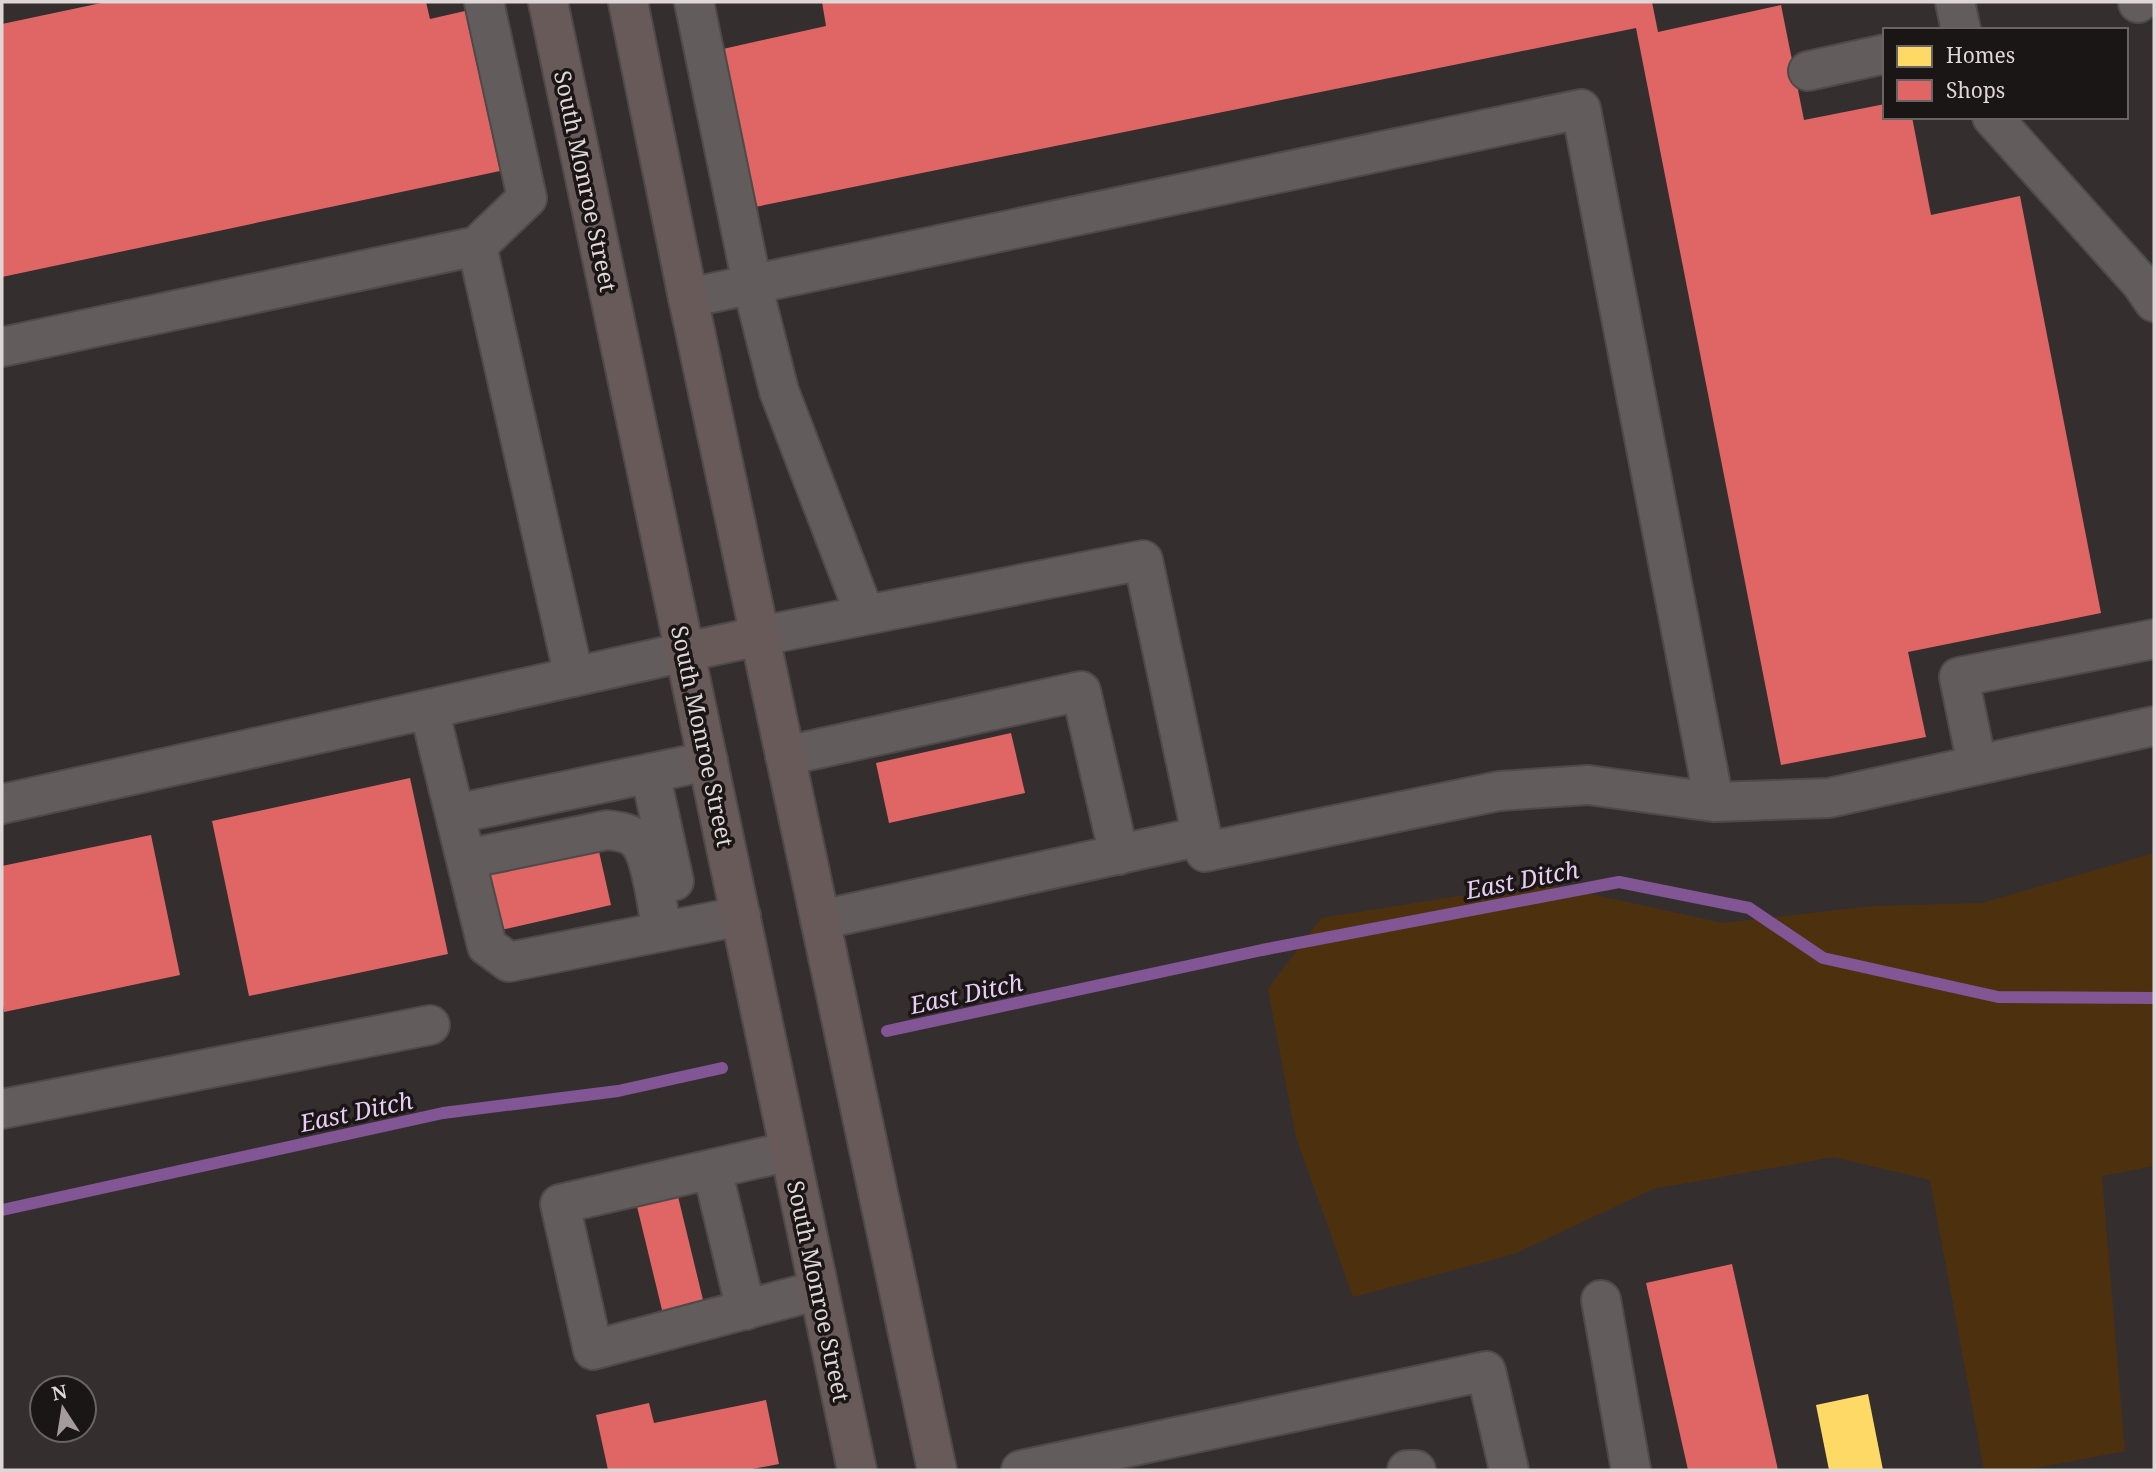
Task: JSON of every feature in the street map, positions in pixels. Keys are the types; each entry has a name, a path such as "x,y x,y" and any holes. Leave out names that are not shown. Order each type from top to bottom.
{"main road":[{"name":"South Monroe Street","path":"548,2 854,1455"},
{"path":"628,2 688,298 937,1470"},
{"path":"685,652 760,636"},
{"path":"854,1455 883,1470"}],"lane":[{"path":"2,347 477,246 527,198 484,2"},
{"path":"694,2 752,284 779,391 864,615"},
{"path":"1955,2 1961,28"},
{"path":"1808,71 1883,54"},
{"path":"688,298 1581,109 1714,802"},
{"path":"1994,119 2141,283 2154,302"},
{"path":"477,246 574,677"},
{"path":"760,636 1143,560 1205,852 1499,791 1588,785 1714,802 1829,798 2154,726"},
{"path":"1977,765 1959,677 2154,639"},
{"path":"2,804 685,652"},
{"path":"785,756 1081,691 1119,855"},
{"path":"429,709 487,946 509,962 741,916"},
{"path":"455,814 708,761"},
{"path":"650,773 673,929"},
{"path":"466,859 607,830 619,832 635,838 643,849 673,929"},
{"path":"820,920 1202,836"},
{"path":"2,1108 430,1025"},
{"path":"790,1151 560,1204 593,1350 820,1290"},
{"path":"712,1169 746,1310"},
{"path":"1601,1300 1631,1470"},
{"path":"1021,1470 1060,1467 1486,1371 1509,1470"},
{"path":"1407,1470 1416,1470"}],"shaded area":[{"path":"2154,853 2154,1166 2102,1176 2125,1451 2026,1470 1984,1470 1930,1180 1834,1157 1653,1189 1514,1254 1353,1297 1296,1137 1268,989 1321,918 1540,883 1723,923 1873,906 1982,903"}],"building: Homes":[{"path":"1868,1394 1883,1470 1829,1470 1816,1405"}],"building: Shops":[{"path":"106,2 426,2 430,19 465,11 500,171 2,277 2,24"},
{"path":"822,2 1652,2 1658,32 1781,5 1804,120 1883,104 1883,119 1912,119 1931,215 2020,196 2101,613 1908,652 1926,737 1781,765 1636,28 755,207 723,49 826,26"},
{"path":"1011,733 1025,793 889,823 876,763"},
{"path":"410,778 448,954 249,996 212,821"},
{"path":"151,835 180,975 4,1012 2,866"},
{"path":"598,847 611,905 501,930 488,872"},
{"path":"675,1184 704,1304 663,1314 634,1194"},
{"path":"1732,1264 1778,1470 1688,1470 1646,1283"},
{"path":"766,1400 779,1464 747,1470 608,1470 596,1415 649,1403 654,1423"}],"waterway":[{"name":"East Ditch","path":"887,1031 1262,950 1619,882 1749,908 1823,958 1998,997 2154,998"},
{"name":"East Ditch","path":"2,1210 443,1113 618,1091 722,1068"}]}
